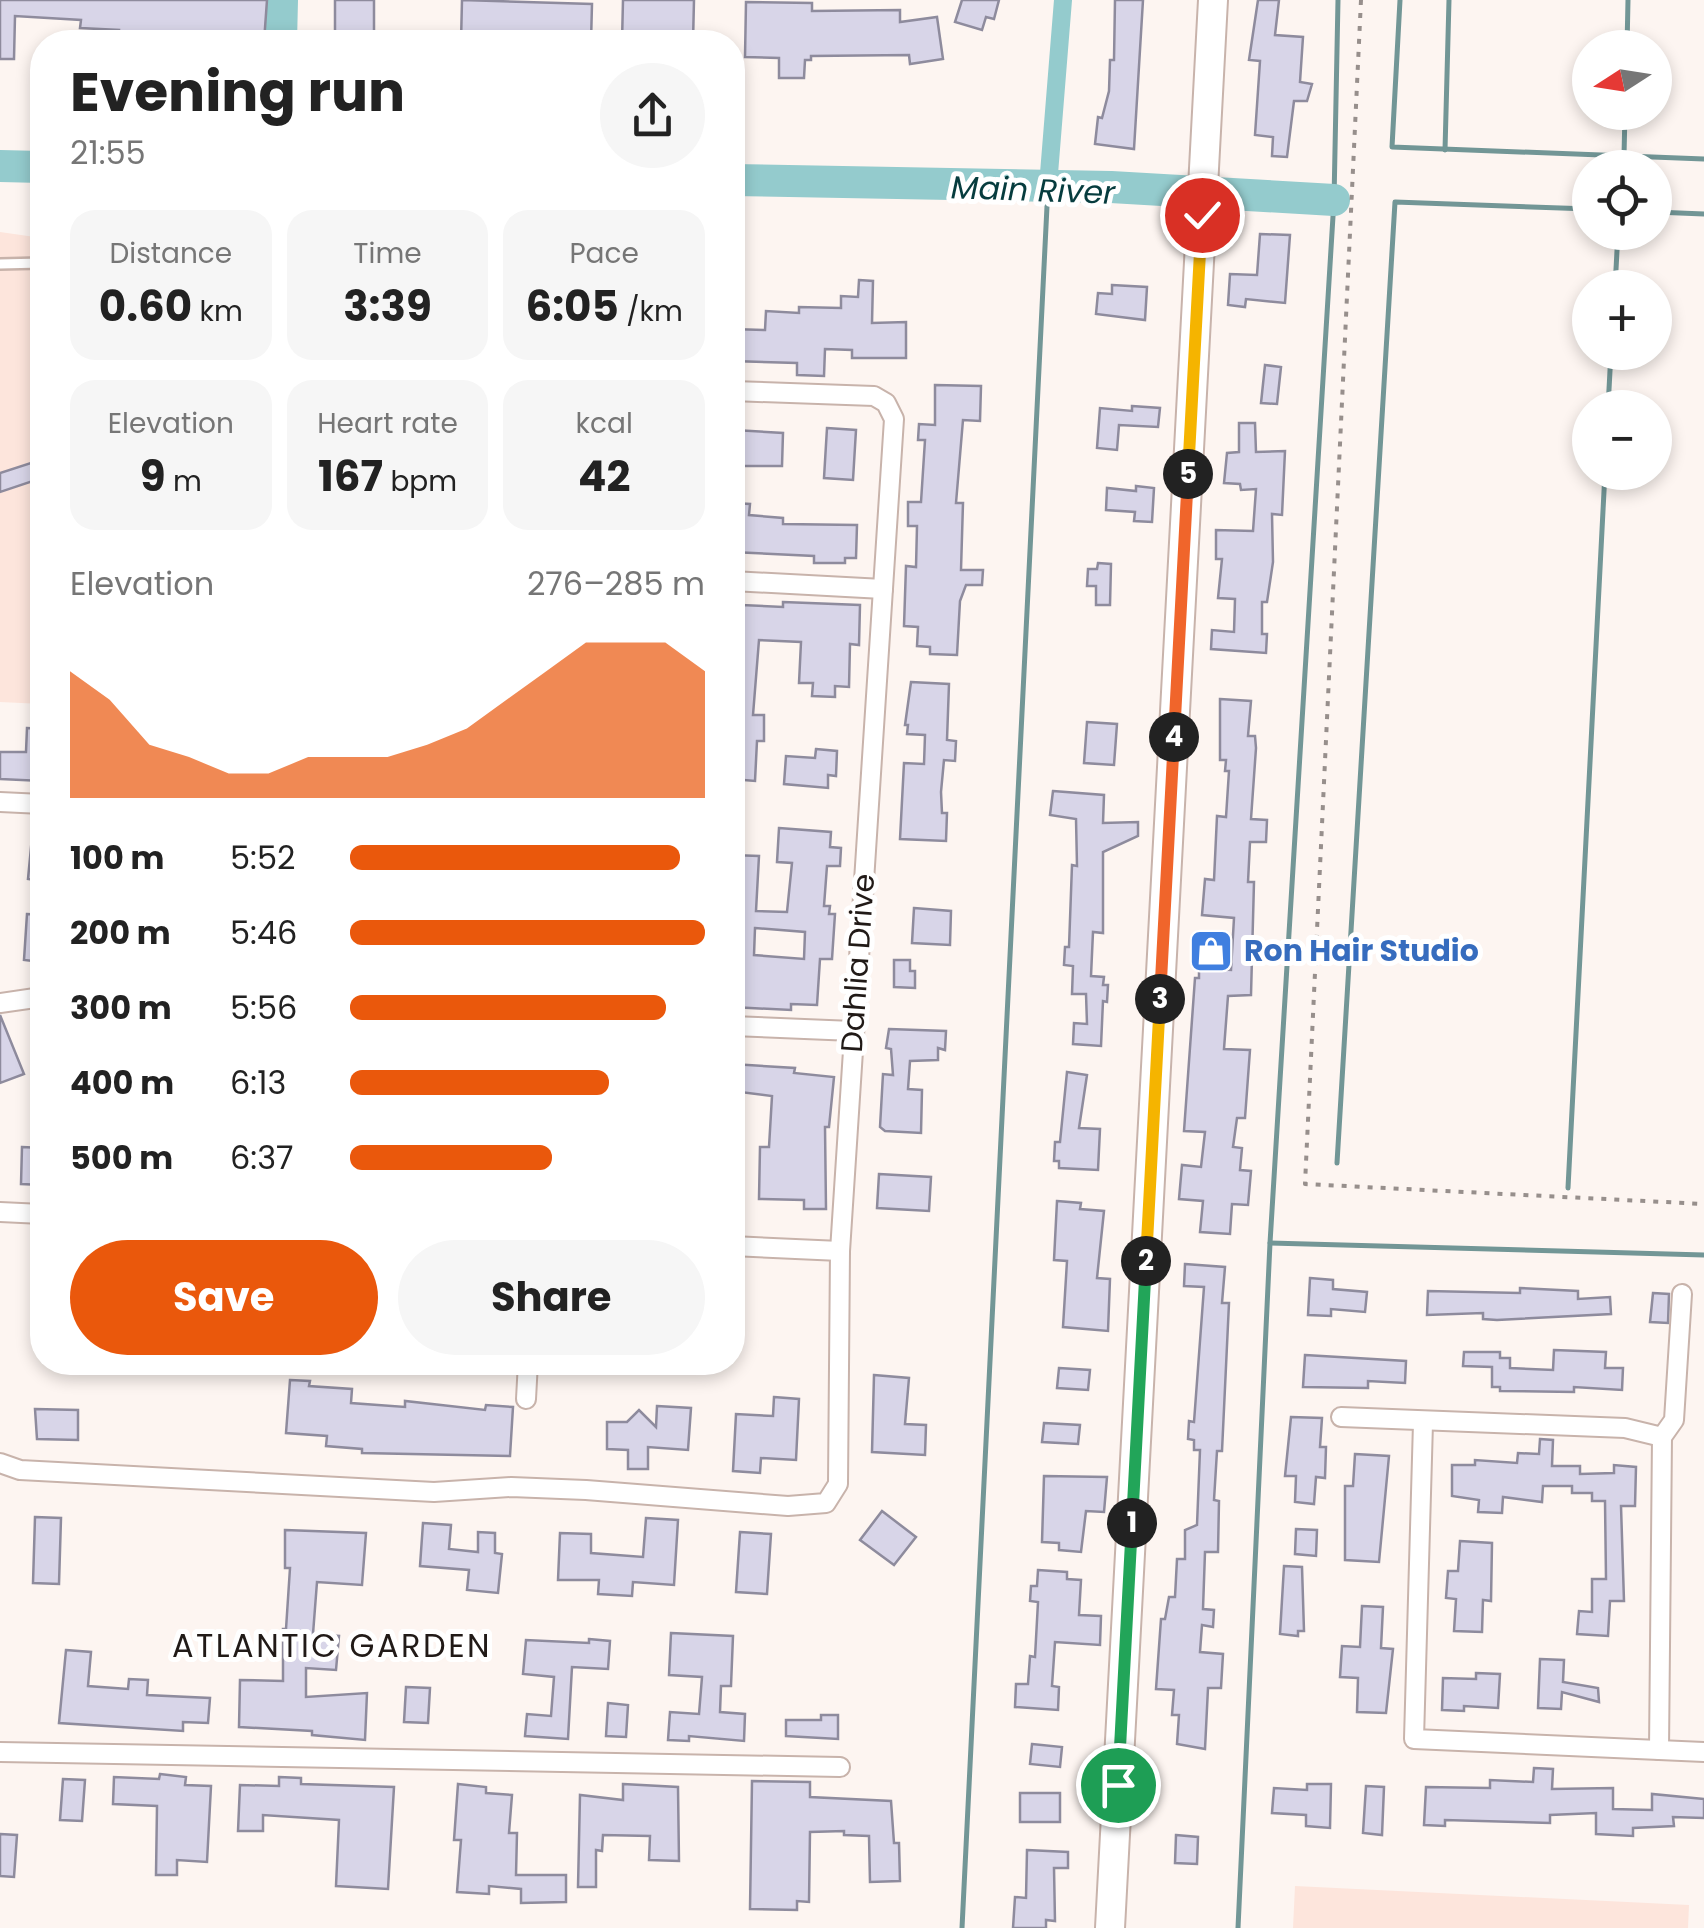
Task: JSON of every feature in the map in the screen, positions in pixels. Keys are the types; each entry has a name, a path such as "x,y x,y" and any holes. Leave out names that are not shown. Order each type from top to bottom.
{"main road":[{"path":"1110,1928 1213,0"}],"street":[{"name":"Dahlia Drive","path":"0,1463 20,1470 434,1492 511,1487 788,1506 826,1503 838,1484 840,1251 894,419 886,402 874,396 745,391"},
{"path":"745,583 882,589"},
{"path":"0,802 30,803"},
{"path":"0,1003 30,999"},
{"path":"745,1027 853,1032"},
{"path":"0,1212 30,1213"},
{"path":"745,1247 840,1251"},
{"path":"1659,1750 1662,1437 1674,1420 1682,1294"},
{"path":"526,1399 527,1375"},
{"path":"1341,1417 1625,1428 1662,1437"},
{"path":"1423,1423 1414,1739 1704,1752"},
{"path":"0,1752 840,1767"}],"lane":[{"path":"0,264 30,264"}],"path":[{"path":"1362,0 1305,1184 1704,1204"}],"shaded area":[{"path":"0,232 30,236 30,703 0,702"},
{"path":"1295,1886 1689,1905 1688,1928 1293,1928"}],"building":[{"path":"0,0 267,0 265,30 80,28 81,20 15,16 14,59 0,59"},
{"path":"335,0 374,0 374,30 335,30"},
{"path":"462,0 592,4 591,30 461,30"},
{"path":"623,0 694,0 693,30 622,30"},
{"path":"962,0 999,0 994,19 986,17 982,30 955,22"},
{"path":"1115,0 1143,0 1134,149 1095,144 1098,117 1102,118 1109,91 1110,60 1114,60"},
{"path":"1258,0 1279,0 1275,35 1303,37 1300,82 1312,84 1307,101 1294,101 1287,157 1272,156 1273,137 1255,135 1260,61 1249,60"},
{"path":"746,2 812,3 812,11 900,10 900,22 937,17 943,59 910,64 909,55 811,56 811,60 805,60 804,78 779,78 779,58 745,57"},
{"path":"1260,234 1290,235 1285,303 1246,299 1245,307 1228,305 1230,274 1257,275"},
{"path":"859,280 873,281 872,323 906,322 906,358 852,358 852,350 825,349 824,376 797,375 797,363 745,361 745,329 765,330 766,311 799,313 799,307 841,308 841,296 858,297"},
{"path":"1112,285 1147,287 1145,320 1096,314 1098,293 1112,294"},
{"path":"1265,365 1281,367 1277,404 1261,403"},
{"path":"935,385 981,386 980,421 963,420 956,503 963,503 961,570 983,570 982,585 966,585 960,601 957,655 930,654 930,647 917,646 918,627 904,626 906,566 916,567 917,526 908,526 908,502 921,502 925,440 918,440 919,424 935,425"},
{"path":"1132,406 1160,408 1158,427 1119,425 1117,450 1097,448 1100,408 1132,411"},
{"path":"1239,423 1255,423 1256,452 1285,451 1282,515 1272,514 1273,562 1267,602 1262,602 1266,653 1211,649 1212,630 1234,632 1235,599 1218,598 1222,559 1216,559 1216,530 1253,531 1256,489 1241,490 1240,484 1224,483 1227,453 1239,452"},
{"path":"827,428 856,430 853,480 824,478"},
{"path":"745,431 783,433 782,466 745,466"},
{"path":"30,463 30,482 0,492 0,473"},
{"path":"1136,486 1154,488 1152,522 1134,521 1135,512 1106,510 1107,488 1136,491"},
{"path":"745,504 750,504 749,515 783,518 783,524 857,525 856,558 845,558 845,563 814,563 814,556 745,553"},
{"path":"1098,563 1111,564 1110,605 1096,605 1096,586 1087,586 1088,569 1097,569"},
{"path":"783,602 860,605 859,645 850,644 849,687 835,686 835,697 812,696 813,683 799,683 801,642 759,640 753,715 764,715 764,741 757,741 755,781 745,780 745,605 783,607"},
{"path":"911,682 949,684 947,740 956,741 955,761 944,760 941,792 942,813 947,813 946,841 900,839 904,763 924,764 925,735 907,734 905,725"},
{"path":"1220,699 1251,701 1248,736 1255,736 1256,748 1251,819 1267,820 1266,842 1250,842 1248,882 1254,882 1251,995 1228,996 1224,1049 1250,1050 1245,1118 1237,1118 1233,1147 1242,1148 1240,1170 1251,1171 1248,1205 1232,1204 1230,1234 1200,1232 1203,1201 1179,1199 1182,1165 1201,1167 1205,1132 1184,1131 1195,978 1199,978 1199,968 1231,970 1234,918 1202,915 1205,879 1214,880 1217,816 1226,817 1229,771 1225,771 1226,760 1220,760"},
{"path":"1087,722 1117,724 1114,765 1084,763"},
{"path":"30,728 30,780 0,779 0,752 26,752"},
{"path":"816,749 837,751 836,776 828,775 828,788 784,784 786,756 815,758"},
{"path":"1053,791 1104,795 1103,823 1138,822 1138,836 1103,852 1103,933 1093,932 1091,976 1104,977 1103,985 1108,985 1107,1002 1103,1001 1101,1046 1073,1044 1074,1023 1087,1024 1086,994 1072,994 1073,966 1064,965 1065,947 1069,947 1072,865 1077,866 1076,819 1050,815"},
{"path":"779,828 831,832 830,847 841,848 840,866 827,866 824,906 830,906 829,914 835,914 832,959 820,959 817,1005 791,1004 791,1010 745,1008 745,855 759,856 756,911 787,912 792,863 777,862","holes":["755,928 805,932 804,959 754,955"]},
{"path":"914,908 951,911 950,945 912,943"},
{"path":"27,914 30,914 30,961 24,960"},
{"path":"894,960 910,960 915,988 894,987"},
{"path":"0,1015 24,1074 0,1083"},
{"path":"889,1029 946,1031 945,1050 938,1048 938,1060 910,1061 908,1089 922,1090 921,1133 885,1131 880,1127 883,1074 893,1075 891,1049 886,1048"},
{"path":"745,1065 795,1068 794,1073 834,1077 829,1127 825,1127 826,1209 804,1209 804,1200 759,1199 760,1147 769,1147 772,1096 745,1093"},
{"path":"1067,1072 1087,1075 1079,1128 1100,1129 1098,1170 1059,1168 1059,1161 1054,1161 1055,1142 1060,1142"},
{"path":"22,1147 30,1147 30,1184 21,1184"},
{"path":"879,1174 931,1177 929,1211 877,1208"},
{"path":"1057,1201 1081,1203 1080,1209 1104,1211 1097,1278 1110,1279 1108,1331 1063,1327 1067,1261 1054,1260"},
{"path":"1185,1264 1225,1267 1222,1303 1229,1303 1222,1451 1217,1451 1214,1500 1219,1501 1218,1552 1205,1552 1203,1609 1214,1610 1213,1627 1202,1625 1200,1652 1223,1654 1221,1688 1208,1688 1205,1749 1177,1744 1179,1715 1172,1715 1174,1690 1156,1689 1161,1619 1165,1619 1169,1597 1175,1597 1177,1559 1185,1559 1185,1530 1197,1525 1200,1450 1194,1450 1194,1440 1188,1439 1189,1421 1194,1422 1204,1287 1184,1286"},
{"path":"1310,1278 1333,1280 1333,1289 1367,1292 1365,1312 1331,1309 1331,1316 1308,1315"},
{"path":"1520,1288 1578,1291 1578,1299 1610,1297 1611,1314 1497,1320 1483,1319 1483,1313 1427,1315 1428,1291 1520,1293"},
{"path":"1653,1293 1669,1294 1668,1323 1650,1322"},
{"path":"1554,1350 1606,1352 1605,1368 1623,1368 1622,1390 1574,1387 1574,1392 1500,1391 1500,1387 1492,1387 1492,1367 1463,1366 1464,1352 1500,1352 1500,1358 1510,1358 1510,1368 1553,1370"},
{"path":"1305,1355 1406,1361 1405,1383 1368,1381 1368,1388 1303,1387"},
{"path":"1059,1368 1090,1370 1088,1390 1057,1388"},
{"path":"874,1375 909,1378 905,1424 926,1425 925,1455 872,1452"},
{"path":"290,1380 310,1381 309,1386 352,1389 351,1403 405,1407 405,1401 485,1410 486,1405 513,1407 510,1456 362,1453 362,1449 326,1446 327,1436 286,1433"},
{"path":"774,1397 799,1399 796,1460 761,1458 760,1473 733,1471 736,1414 773,1416"},
{"path":"657,1406 691,1408 688,1450 648,1447 648,1469 628,1469 628,1450 607,1449 607,1422 627,1422 639,1410 656,1427"},
{"path":"35,1409 78,1410 78,1440 37,1439"},
{"path":"1291,1417 1322,1418 1320,1447 1326,1447 1325,1478 1316,1477 1314,1504 1295,1502 1296,1476 1285,1476"},
{"path":"1044,1423 1080,1425 1078,1444 1042,1442"},
{"path":"1540,1439 1553,1440 1552,1466 1580,1466 1580,1474 1614,1473 1614,1465 1636,1467 1635,1506 1621,1506 1624,1601 1610,1601 1608,1636 1577,1634 1579,1611 1592,1612 1592,1579 1606,1579 1605,1501 1592,1501 1592,1493 1572,1493 1572,1486 1543,1486 1542,1502 1503,1497 1502,1513 1478,1512 1479,1500 1452,1496 1452,1465 1475,1465 1475,1460 1517,1463 1518,1453 1539,1454"},
{"path":"1355,1454 1389,1456 1379,1562 1345,1560 1345,1486 1353,1486"},
{"path":"1044,1476 1107,1477 1104,1512 1086,1511 1081,1552 1059,1550 1059,1543 1042,1542"},
{"path":"882,1511 916,1537 894,1565 860,1540"},
{"path":"35,1517 61,1518 59,1584 33,1583"},
{"path":"646,1518 678,1520 674,1585 633,1582 632,1596 598,1594 599,1580 558,1580 560,1533 591,1534 591,1553 643,1557"},
{"path":"423,1523 451,1525 449,1549 478,1552 478,1532 495,1533 495,1553 502,1554 498,1593 467,1590 469,1570 420,1566"},
{"path":"1296,1529 1317,1530 1316,1556 1295,1554"},
{"path":"285,1530 366,1533 362,1585 317,1582 313,1634 339,1636 336,1670 306,1668 306,1697 367,1693 365,1740 312,1735 312,1731 239,1727 240,1680 283,1681 283,1629 290,1568 285,1568"},
{"path":"740,1532 771,1534 767,1594 736,1592"},
{"path":"1460,1541 1492,1543 1491,1601 1483,1600 1482,1632 1454,1631 1456,1599 1446,1598 1448,1571 1458,1571"},
{"path":"1284,1566 1302,1567 1304,1631 1298,1631 1298,1636 1280,1634"},
{"path":"1038,1570 1067,1572 1067,1579 1081,1580 1079,1615 1101,1616 1100,1645 1055,1642 1052,1686 1059,1687 1058,1710 1015,1707 1016,1684 1028,1684 1030,1656 1035,1657 1038,1602 1030,1601 1031,1586 1037,1586"},
{"path":"1362,1606 1383,1607 1381,1648 1393,1649 1386,1713 1357,1712 1358,1678 1340,1677 1342,1646 1360,1647"},
{"path":"671,1633 733,1636 731,1686 721,1686 720,1712 745,1714 744,1741 689,1736 689,1741 668,1740 670,1712 699,1714 702,1677 669,1675"},
{"path":"589,1639 610,1641 608,1669 572,1667 568,1739 525,1736 527,1714 551,1716 554,1677 523,1674 526,1640 589,1643"},
{"path":"66,1650 91,1652 88,1686 128,1689 129,1679 148,1680 147,1695 210,1698 208,1723 183,1722 183,1731 59,1723"},
{"path":"1540,1659 1564,1660 1563,1682 1598,1688 1599,1702 1562,1692 1561,1709 1538,1708"},
{"path":"1476,1673 1500,1674 1498,1708 1464,1706 1464,1711 1442,1710 1443,1678 1476,1679"},
{"path":"406,1687 430,1688 428,1723 404,1722"},
{"path":"608,1703 628,1705 626,1737 606,1736"},
{"path":"821,1715 838,1715 838,1739 786,1736 786,1720 821,1720"},
{"path":"1032,1744 1062,1747 1060,1767 1030,1764"},
{"path":"1534,1768 1553,1769 1552,1789 1613,1788 1613,1809 1652,1810 1652,1794 1704,1799 1704,1818 1673,1817 1674,1826 1633,1828 1633,1836 1596,1834 1596,1813 1550,1815 1550,1823 1445,1820 1445,1826 1424,1825 1426,1787 1490,1788 1490,1780 1533,1782"},
{"path":"160,1774 186,1777 185,1785 211,1786 207,1862 177,1860 177,1875 156,1875 157,1806 113,1804 114,1777 159,1779"},
{"path":"279,1777 301,1778 301,1784 394,1787 388,1889 336,1886 339,1820 263,1815 263,1831 238,1831 240,1785 279,1786"},
{"path":"63,1779 85,1780 82,1821 60,1820"},
{"path":"752,1781 810,1782 810,1797 891,1801 894,1843 899,1843 900,1881 870,1882 869,1836 844,1835 844,1831 810,1832 809,1902 797,1901 797,1910 750,1909"},
{"path":"458,1784 486,1787 486,1793 512,1795 509,1833 517,1833 516,1875 566,1875 566,1902 521,1903 521,1889 489,1886 489,1894 457,1892 461,1840 454,1840"},
{"path":"623,1784 678,1787 679,1861 649,1860 650,1836 603,1835 602,1851 596,1850 596,1887 578,1887 580,1795 623,1800"},
{"path":"1307,1784 1331,1784 1330,1828 1306,1826 1306,1815 1272,1813 1274,1788 1307,1790"},
{"path":"1366,1786 1384,1787 1382,1835 1363,1833"},
{"path":"1020,1793 1060,1793 1060,1822 1020,1822"},
{"path":"0,1834 17,1835 14,1877 0,1876"},
{"path":"1176,1835 1198,1837 1197,1864 1175,1863"},
{"path":"1027,1850 1068,1852 1068,1868 1054,1868 1055,1921 1046,1920 1046,1928 1013,1928 1015,1897 1026,1898"}],"waterway":[{"path":"281,30 282,0"},
{"path":"1048,186 1063,0"},
{"path":"1238,1928 1270,1243 1334,200 1338,0"},
{"path":"1400,0 1392,147 1704,159"},
{"path":"1445,150 1449,0"},
{"path":"1627,30 1628,0"},
{"path":"1624,150 1625,130"},
{"name":"Main River","path":"0,166 30,167"},
{"name":"Main River","path":"745,180 1111,187 1334,200"},
{"path":"962,1928 1048,186"},
{"path":"1337,1163 1395,202 1572,208"},
{"path":"1672,213 1704,214"},
{"path":"1616,270 1617,250"},
{"path":"1609,390 1610,370"},
{"path":"1568,1188 1604,490"},
{"path":"1270,1243 1704,1255"}],"place":[{"name":"Ron Hair Studio","path":"1211,951"}],"district":[{"name":"ATLANTIC GARDEN","path":"332,1646"}],"route":[{"path":"1118,1785 1202,215"}]}
